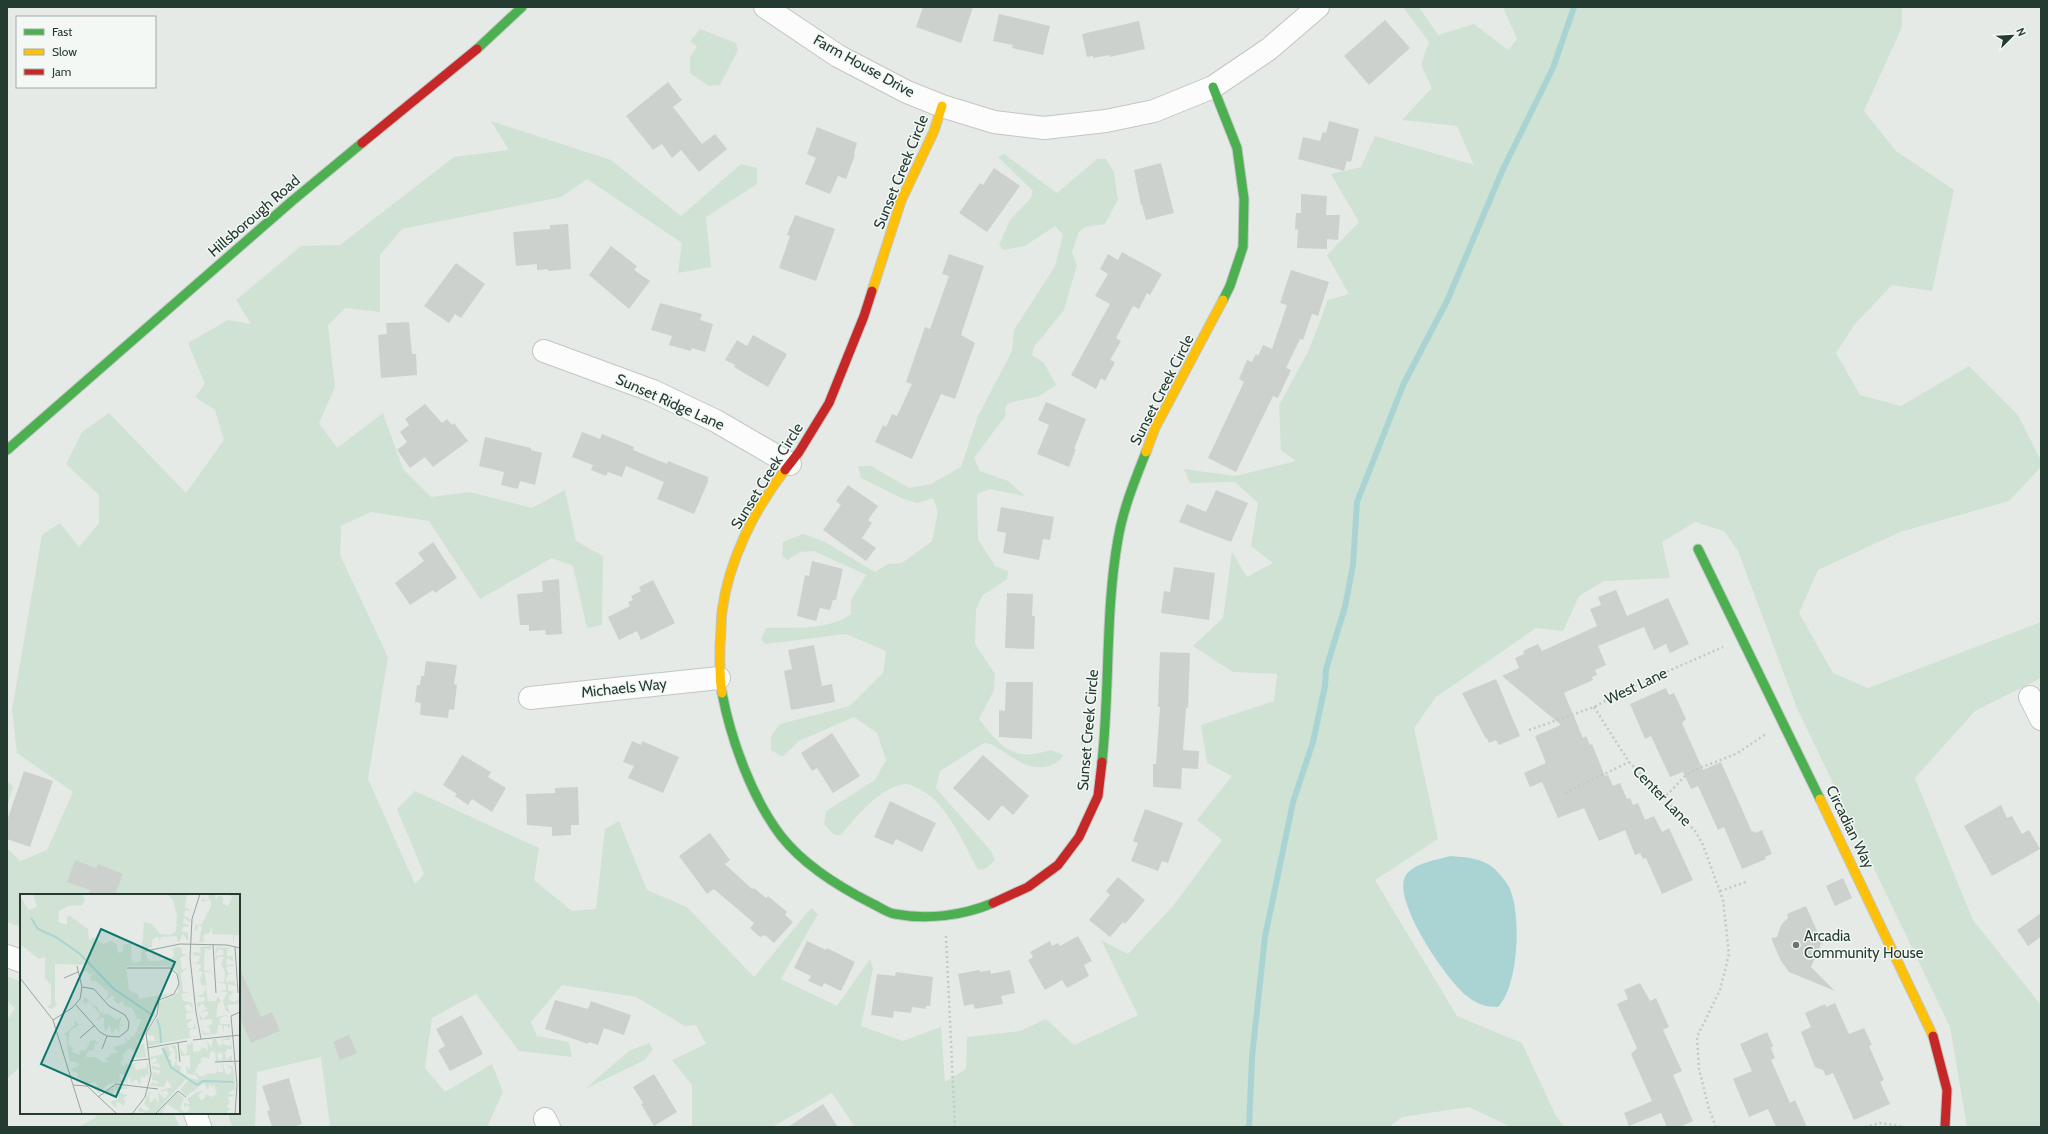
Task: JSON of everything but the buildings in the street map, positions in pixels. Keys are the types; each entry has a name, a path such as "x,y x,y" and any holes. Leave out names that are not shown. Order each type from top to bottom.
{"street":[{"name":"Hillsborough Road","path":"7,450 280,211 482,45 522,7"},
{"name":"Farm House Drive","path":"765,7 838,56 883,80 942,106 994,122 1044,128 1106,121 1154,111 1213,87 1268,49 1318,7"},
{"name":"Sunset Creek Circle","path":"942,106 934,131 901,201 864,316 829,403 790,464 776,482 746,533 731,570 722,611 719,678 726,714 743,766 759,799 781,836 812,866 846,890 893,914 927,918 976,910 1028,887 1058,865 1079,837 1098,796 1104,742 1112,586 1118,538 1132,488 1155,428 1230,286 1243,247 1244,199 1237,148 1213,87"},
{"name":"Sunset Ridge Lane","path":"544,350 660,395 716,421 790,464"},
{"name":"Circadian Way","path":"1698,549 1785,724 1936,1043 1947,1090 1945,1127"},
{"name":"Michaels Way","path":"530,698 719,678"},
{"path":"2030,697 2041,719"},
{"path":"7,956 20,961"},
{"path":"195,1114 200,1127"}],"path":[{"name":"West Lane","path":"1529,730 1594,707 1625,690 1742,639"},
{"name":"Center Lane","path":"1594,707 1629,762 1696,832 1704,845 1720,891 1724,906 1729,957 1720,990 1697,1038 1699,1069 1709,1109 1716,1127"},
{"path":"1664,799 1686,775 1702,766 1736,754 1756,739 1785,724"},
{"path":"1565,793 1629,762"},
{"path":"1720,891 1746,882"},
{"path":"945,915 955,1127"},
{"path":"1865,1127 1880,1123 1905,1127"}],"green space":[{"path":"1403,7 1419,7 1438,35 1474,24 1508,50 1517,39 1503,7 1902,7 1902,27 1864,111 1896,151 1954,190 1932,291 1892,285 1855,324 1836,353 1860,395 1901,406 1969,366 2018,415 2041,461 2041,467 2009,501 1900,532 1818,570 1799,613 1833,673 1868,688 2041,622 2041,678 1975,711 1915,778 1973,920 2041,1005 2041,1127 1967,1127 1950,1027 1796,706 1738,551 1724,531 1695,522 1662,542 1670,578 1604,581 1579,596 1563,631 1536,628 1436,697 1414,728 1438,839 1375,880 1457,1016 1522,1043 1556,1116 1565,1127 1511,1127 1469,1107 1402,1117 1389,1127 855,1127 832,1093 772,1127 692,1127 692,1085 672,1060 706,1044 696,1025 685,1026 636,997 562,985 531,1022 537,1036 569,1042 572,1057 519,1051 476,994 432,1018 425,1068 445,1092 492,1064 503,1092 487,1127 330,1127 321,1057 257,1072 255,1127 232,1127 228,1114 240,1114 240,894 20,894 20,927 7,922 7,848 20,861 47,850 73,792 17,753 12,710 42,535 60,523 79,547 99,523 99,495 66,464 82,432 109,413 186,493 224,440 215,410 195,397 205,384 188,343 228,320 251,324 236,300 301,246 340,245 454,157 509,150 491,121 611,160 681,216 741,164 757,168 757,184 706,217 711,267 678,273 682,243 587,179 561,197 402,229 380,255 380,312 345,308 328,325 335,387 319,423 337,448 383,413 403,469 431,497 470,492 532,508 565,490 576,541 603,556 602,625 587,628 573,566 552,558 480,599 429,521 371,512 341,526 340,555 388,657 368,779 415,884 424,874 397,809 415,791 539,848 534,880 572,911 596,909 605,829 619,821 647,890 687,907 754,977 811,908 818,914 781,979 837,1006 870,959 873,968 861,1026 903,1041 941,1027 945,1082 966,1069 967,1037 1020,1031 1046,1019 1074,1045 1138,1015 1101,940 1128,954 1173,906 1222,840 1197,820 1232,776 1207,763 1201,725 1274,701 1277,674 1233,672 1193,646 1223,618 1232,552 1247,577 1273,563 1251,546 1258,503 1235,482 1190,483 1184,469 1235,476 1296,461 1281,450 1279,405 1308,352 1328,300 1349,294 1327,255 1359,222 1331,174 1361,167 1375,136 1474,165 1457,126 1402,120 1432,88 1421,65 1429,42"},
{"path":"700,29 736,43 738,50 720,85 709,86 690,73 690,57 697,47 690,41"},
{"path":"1004,154 1057,193 1097,159 1106,159 1114,172 1118,199 1105,224 1085,227 1079,232 1072,252 1077,265 1064,310 1034,347 1032,355 1044,363 1056,385 1039,396 1009,403 1005,408 1006,415 974,458 980,471 1008,481 1025,496 989,489 977,494 978,539 995,566 1008,571 1007,579 983,595 976,609 975,644 995,674 994,690 979,719 994,737 1008,750 1017,753 1037,754 1050,750 1064,755 1053,765 1037,767 1018,761 991,744 984,743 940,771 936,788 991,851 995,860 985,869 978,870 960,835 936,801 926,793 908,784 895,787 877,797 861,812 841,835 834,835 824,824 826,811 875,780 886,760 877,733 854,717 799,741 782,757 771,750 771,736 780,724 850,706 883,673 886,651 846,634 766,644 761,640 766,628 821,626 842,619 851,614 851,600 866,575 814,551 800,552 787,560 782,555 783,542 803,534 825,542 875,572 888,564 902,563 932,541 938,512 933,498 917,503 903,499 861,478 858,466 871,466 909,488 931,484 961,467 978,416 1012,351 1014,330 1055,266 1063,235 1055,226 1025,246 1003,250 999,245 1010,220 1031,198 1033,191 998,157"},
{"path":"7,781 13,786 7,808"},
{"path":"7,976 20,982 20,1067 8,1078 7,1020 15,1008 7,1001"},
{"path":"649,1043 653,1049 645,1060 585,1089 629,1051"},
{"path":"97,1114 174,1114 179,1127 78,1127 95,1118"}],"water":[{"path":"1450,856 1474,859 1491,866 1509,887 1513,899 1517,931 1514,967 1505,997 1498,1007 1485,1006 1470,999 1458,987 1447,974 1423,938 1406,902 1403,886 1406,875 1414,868 1426,862"}],"waterway":[{"path":"1249,1127 1252,1057 1265,937 1293,802 1313,742 1325,686 1326,669 1345,607 1353,565 1357,502 1404,383 1447,301 1503,169 1553,68 1574,7"}],"traffic: fast":[{"path":"477,49 522,7"},
{"path":"1213,87 1237,148 1244,199 1243,247 1230,286 1223,300"},
{"path":"7,450 292,201 362,143"},
{"path":"1102,762 1109,622 1114,567 1123,517 1146,452"},
{"path":"1698,549 1820,799"},
{"path":"722,693 737,749 761,804 781,836 811,866 848,891 892,913 919,917 944,916 969,911 993,903"}],"traffic: slow":[{"path":"872,291 901,201 934,131 942,106"},
{"path":"1146,452 1155,428 1223,300"},
{"path":"722,693 720,681 722,611 730,573 744,536 753,519 785,470"},
{"path":"1820,799 1933,1036"}],"traffic: jam":[{"path":"362,143 477,49"},
{"path":"785,470 799,452 829,403 864,316 872,291"},
{"path":"993,903 1028,887 1058,865 1079,837 1098,796 1102,762"},
{"path":"1933,1036 1947,1090 1945,1127"}],"place":[{"name":"Arcadia Community House","path":"1796,945"}]}
